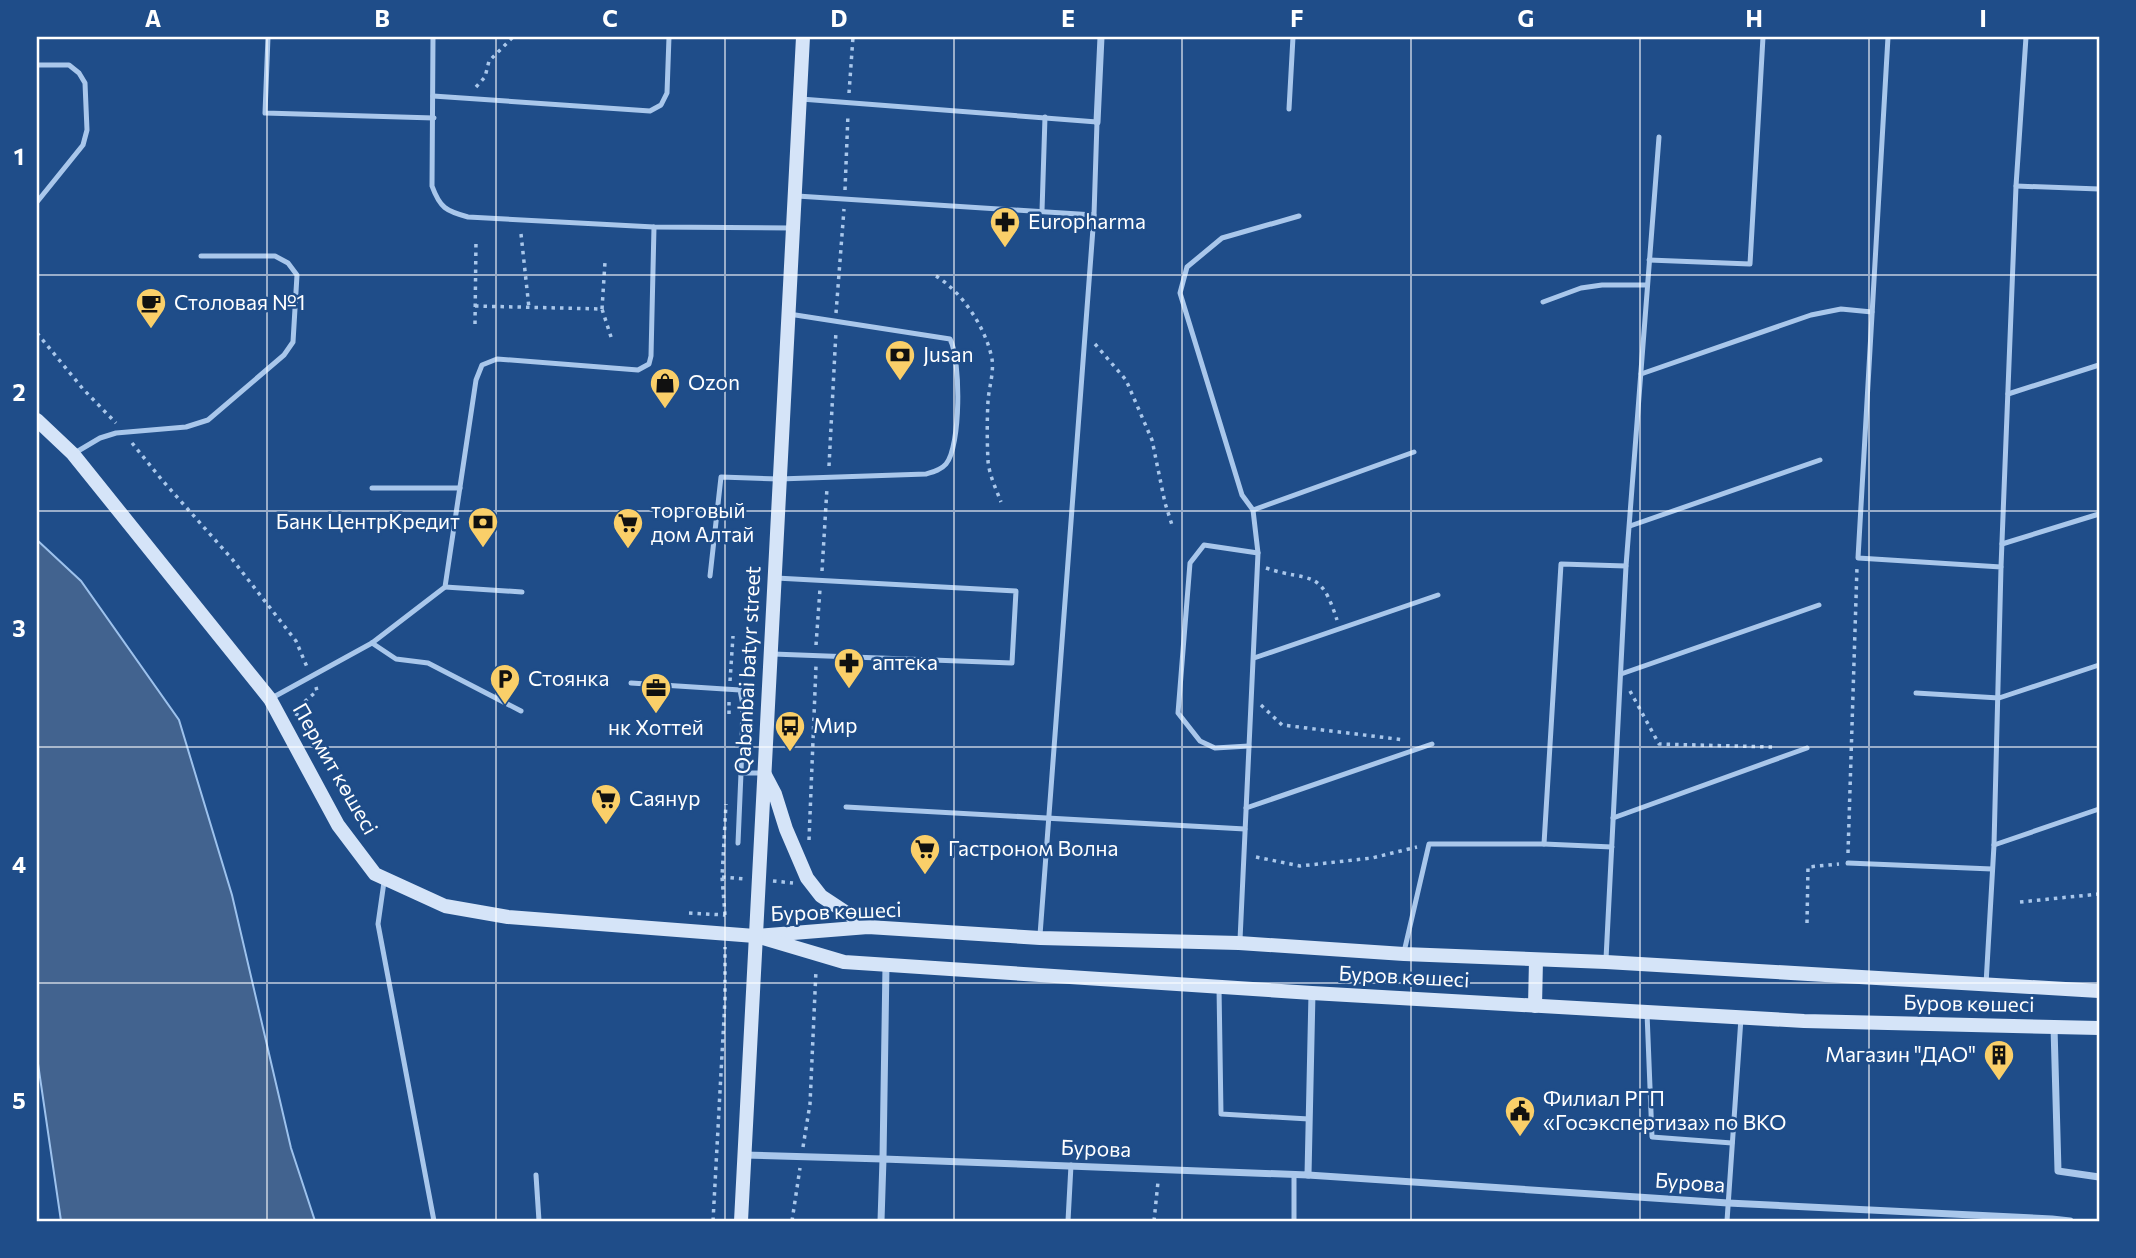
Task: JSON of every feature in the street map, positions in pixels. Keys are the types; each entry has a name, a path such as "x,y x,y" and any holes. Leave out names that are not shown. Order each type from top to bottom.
{"main road":[{"name":"Qabanbai batyr street","path":"741,1221 803,37"},
{"name":"Пермит көшесі","path":"37,420 74,454 270,699 338,825 375,874 445,906 508,917 755,936"},
{"path":"764,773 775,794 786,829 807,878 821,896 868,927"},
{"name":"Буров көшесі","path":"755,936 868,927 1040,939 1239,943 2099,990"},
{"name":"Буров көшесі","path":"755,936 844,962 886,965 1741,1018 2099,1028"},
{"path":"1535,1006 1536,960"}],"street":[{"path":"1097,122 1101,37"},
{"path":"881,1221 886,965"},
{"path":"1308,1175 1312,993"},
{"path":"2054,1027 2058,1171 2099,1177"},
{"name":"Бурова","path":"744,1154 1294,1174 1728,1203 2070,1221"}],"lane":[{"path":"268,37 265,113 434,118"},
{"path":"433,37 432,186 437,201 448,211 468,217 654,227 792,228"},
{"path":"433,96 650,111 662,105 667,93 670,37"},
{"path":"1289,109 1293,37"},
{"path":"1650,260 1750,264 1763,37"},
{"path":"1888,37 1858,558 2001,567"},
{"path":"1986,984 1994,845 2001,567 2016,186 2026,37"},
{"path":"37,65 69,65 79,73 85,83 87,130 83,145 37,202"},
{"path":"801,99 1097,122 1094,215 1040,939"},
{"path":"1042,211 1045,117"},
{"path":"1606,962 1626,566 1659,137"},
{"path":"2016,186 2099,189"},
{"path":"794,196 1094,215"},
{"path":"1239,943 1258,553 1253,510 1242,495 1180,293 1187,267 1222,239 1299,216"},
{"path":"445,587 476,380 482,365 497,359 638,370 649,364 654,227"},
{"path":"74,454 100,438 124,432 186,427 208,420 284,355 292,342 297,275 288,263 275,256 201,256"},
{"path":"1543,302 1581,288 1647,285"},
{"path":"1641,374 1811,315 1841,309 1872,312"},
{"path":"710,576 720,477 779,479 926,474 947,464 955,442 958,382 954,347 950,339 789,314"},
{"path":"2008,394 2099,365"},
{"path":"1253,510 1414,452"},
{"path":"1630,526 1820,460"},
{"path":"373,488 460,488"},
{"path":"2002,544 2099,514"},
{"path":"1249,746 1215,748 1200,741 1178,713 1190,563 1204,545 1258,553"},
{"path":"1544,844 1561,564 1626,566"},
{"path":"770,654 1012,663 1016,591 774,578"},
{"path":"270,699 372,643 445,587 522,592"},
{"path":"1254,658 1438,595"},
{"path":"1621,674 1819,605"},
{"path":"372,643 396,659 428,663 521,711"},
{"path":"1916,693 1999,698 2099,665"},
{"path":"631,683 740,690 743,705 738,843"},
{"path":"1246,808 1433,744"},
{"path":"1614,818 1807,748"},
{"path":"741,773 764,773"},
{"path":"846,807 1245,830"},
{"path":"1994,845 2099,809"},
{"path":"1404,954 1429,844 1612,847"},
{"path":"1848,863 1993,869"},
{"path":"385,879 378,924 434,1221"},
{"path":"1219,987 1222,1114 1310,1119"},
{"path":"1647,1013 1652,1137 1732,1143"},
{"path":"1727,1221 1741,1018"},
{"path":"1068,1221 1071,1165"},
{"path":"1294,1174 1294,1221"},
{"path":"536,1175 539,1221"}],"path":[{"path":"809,840 816,656 853,37"},
{"path":"476,87 485,77 489,61 510,38"},
{"path":"521,234 529,308"},
{"path":"475,324 476,240"},
{"path":"606,262 602,309 612,340"},
{"path":"936,276 963,299 981,328 992,358 993,372 988,400 988,463 1001,502"},
{"path":"475,306 602,309"},
{"path":"37,333 232,559 296,641 317,691 303,703 296,716"},
{"path":"1085,335 1126,380 1152,440 1172,525"},
{"path":"1807,923 1808,867 1848,863 1858,558"},
{"path":"1258,566 1282,574 1311,578 1322,585 1328,593 1340,628"},
{"path":"1621,674 1659,744 1780,747"},
{"path":"1252,696 1282,725 1405,740"},
{"path":"1244,855 1300,866 1373,858 1429,844"},
{"path":"722,877 806,884 807,878"},
{"path":"2020,902 2099,894"},
{"path":"682,913 725,915"},
{"path":"792,1221 810,1104 817,954"},
{"path":"1154,1221 1159,1169"}],"water":[{"path":"37,540 81,581 179,720 232,895 291,1148 315,1221 61,1221 37,1057"}],"place":[{"name":"Europharma","path":"1005,249"},
{"name":"Столовая №1","path":"151,330"},
{"name":"Jusan","path":"900,382"},
{"name":"Ozon","path":"665,410"},
{"name":"Банк ЦентрКредит","path":"483,549"},
{"name":"торговый дом Алтай","path":"628,550"},
{"name":"аптека","path":"849,690"},
{"name":"Стоянка","path":"505,706"},
{"name":"нк Хоттей","path":"656,715"},
{"name":"Мир","path":"790,753"},
{"name":"Саянур","path":"606,826"},
{"name":"Гастроном Волна","path":"925,876"},
{"name":"Магазин \"ДАО\"","path":"1999,1082"},
{"name":"Филиал РГП «Госэкспертиза» по ВКО","path":"1520,1138"}]}
